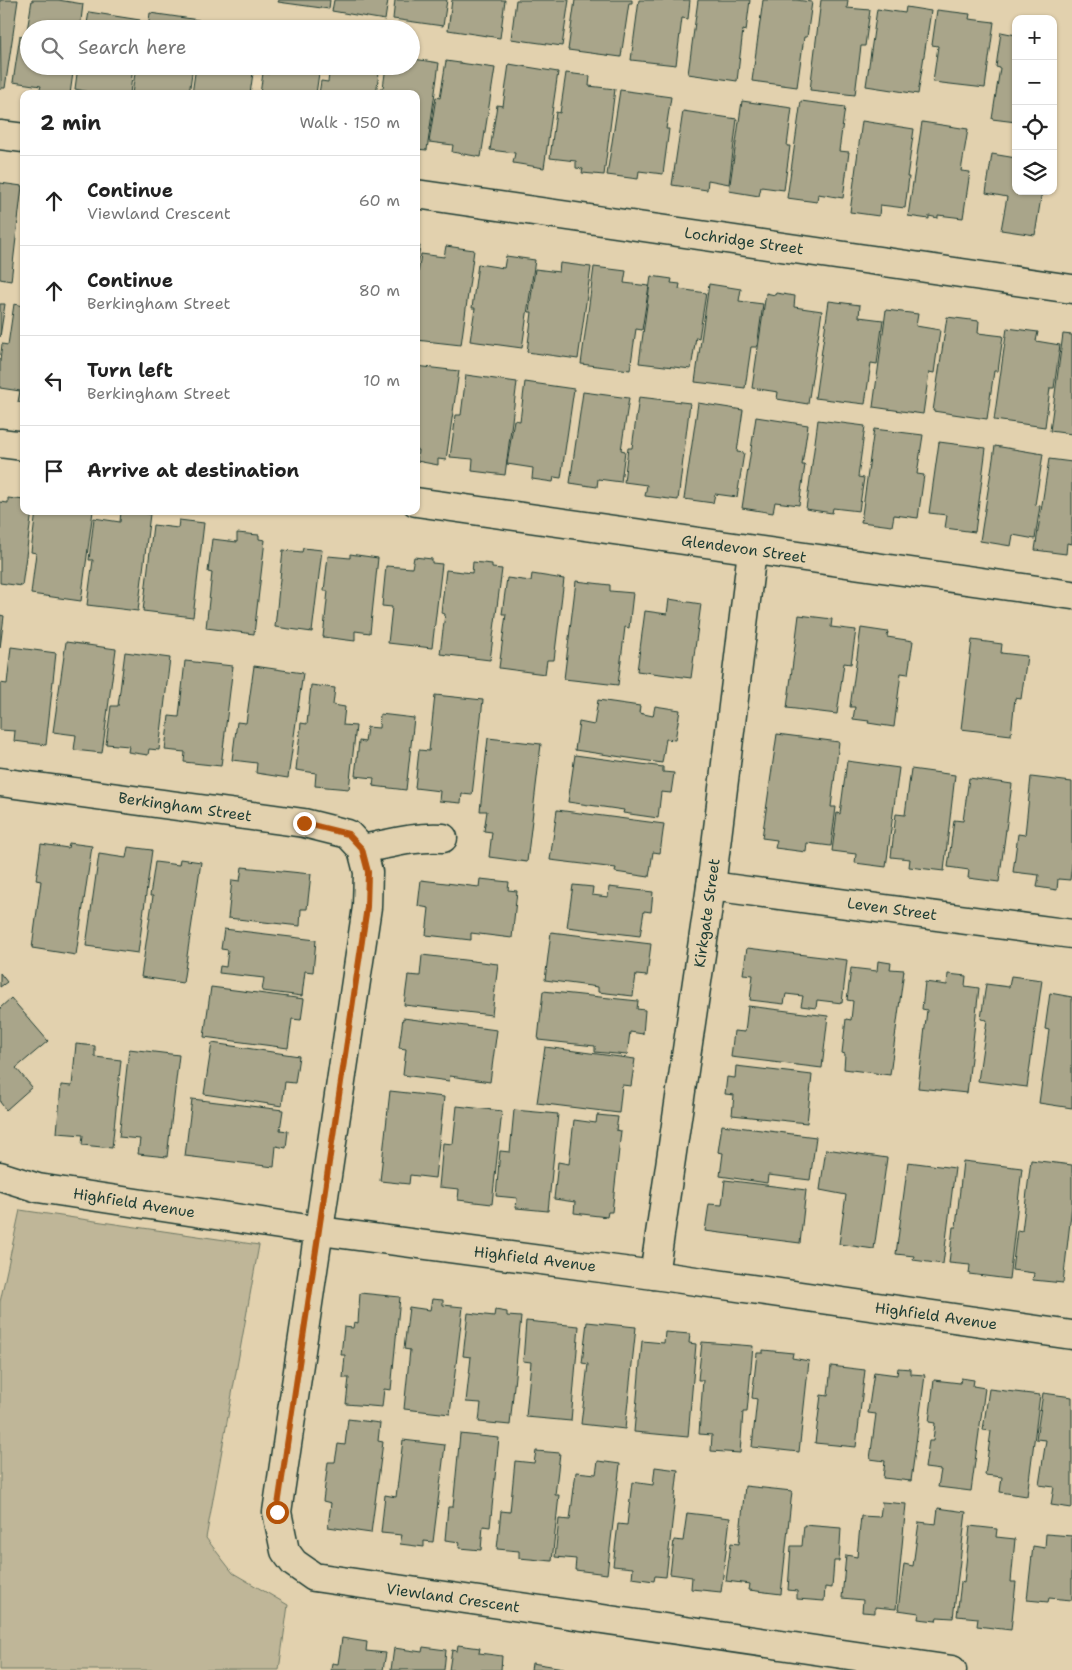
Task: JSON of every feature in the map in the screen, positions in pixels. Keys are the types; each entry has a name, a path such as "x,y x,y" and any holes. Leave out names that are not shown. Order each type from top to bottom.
{"street":[{"path":"0,135 20,138"},
{"name":"Lochridge Street","path":"420,195 1072,285"},
{"path":"0,443 20,446"},
{"name":"Glendevon Street","path":"420,503 1072,595"},
{"name":"Kirkgate Street","path":"654,1275 711,886 752,550"},
{"name":"Berkingham Street","path":"0,782 304,823 348,834 362,849"},
{"path":"320,1231 367,907 368,872 362,849 414,838 443,838"},
{"name":"Leven Street","path":"711,886 1072,934"},
{"name":"Highfield Avenue","path":"0,1176 38,1188 320,1231 654,1275 1072,1335"},
{"name":"Viewland Crescent","path":"320,1231 277,1512 285,1551 294,1563 314,1577 952,1670"}],"shaded area":[{"path":"20,1210 259,1245 206,1538 233,1573 288,1605 279,1670 0,1670 0,1302"}],"building":[{"path":"0,0 18,0 5,88 1,88 1,90"},
{"path":"32,0 58,0 83,4 81,20 29,20"},
{"path":"279,0 330,0 329,9 278,2"},
{"path":"334,0 388,0 385,20 332,11"},
{"path":"395,0 447,0 443,26 420,23 420,20 393,19"},
{"path":"452,0 505,0 500,38 448,30"},
{"path":"516,0 569,0 562,46 511,39"},
{"path":"575,0 632,0 632,3 629,3 621,57 568,50"},
{"path":"639,0 690,0 688,19 682,18 676,65 631,60"},
{"path":"698,0 750,0 746,31 743,30 737,81 688,74"},
{"path":"763,0 812,2 807,37 804,37 797,87 752,81"},
{"path":"821,0 848,0 847,8 870,10 865,46 861,46 855,95 810,90"},
{"path":"906,7 931,11 918,94 866,86 877,9 905,13"},
{"path":"937,10 970,14 969,19 994,22 985,88 933,82 938,46 932,45"},
{"path":"89,12 140,20 88,20"},
{"path":"150,13 199,20 149,20"},
{"path":"1001,32 1012,34 1012,122 992,119 1000,68 996,67"},
{"path":"20,36 20,75 73,75 71,90 40,90 41,86 13,82"},
{"path":"420,60 439,63 427,150 420,149 420,90 380,90 380,88 383,88 385,75 420,75"},
{"path":"446,61 495,68 481,157 452,152 453,145 429,142 436,97 440,98"},
{"path":"509,64 558,72 544,168 513,163 515,153 490,150 497,105 503,106"},
{"path":"566,73 590,76 589,86 615,89 604,175 582,173 583,169 576,168 576,161 550,158 556,112 560,113"},
{"path":"77,75 132,75 130,90 75,89"},
{"path":"135,75 192,75 190,90 133,90"},
{"path":"195,75 253,75 251,90 193,90"},
{"path":"263,75 319,75 317,90 261,90"},
{"path":"329,75 379,75 377,90 320,90 321,81 328,82"},
{"path":"620,90 671,97 666,129 669,129 663,174 639,171 638,179 607,175"},
{"path":"742,101 792,108 787,146 790,146 784,190 761,187 759,196 729,191"},
{"path":"801,101 845,107 839,151 849,152 843,198 818,194 817,202 787,198"},
{"path":"683,111 737,119 729,184 708,180 707,190 672,185"},
{"path":"862,121 914,129 907,177 909,177 905,208 880,205 879,216 850,212"},
{"path":"922,122 968,129 961,171 970,172 963,218 938,215 938,218 929,216 929,219 908,216"},
{"path":"992,154 1012,157 1012,195 1041,195 1035,235 1001,230 1007,197 986,193"},
{"path":"0,183 20,186 20,203 11,281 0,279"},
{"path":"446,246 474,250 461,345 420,340 421,254 444,257"},
{"path":"506,256 535,260 522,348 470,341 475,308 472,308 478,264 504,268"},
{"path":"560,263 591,267 578,359 527,352 532,312 529,312 535,269 559,272"},
{"path":"594,267 626,271 624,283 649,286 642,330 636,329 630,370 581,364"},
{"path":"651,276 672,279 671,283 680,284 679,289 706,293 699,338 696,337 691,369 639,363"},
{"path":"709,284 741,289 739,301 763,304 757,347 751,347 745,388 695,382"},
{"path":"766,293 795,296 794,307 822,311 808,404 777,399 778,392 752,388"},
{"path":"829,301 860,305 859,317 883,320 877,364 871,363 865,404 815,398"},
{"path":"0,304 5,304 0,337"},
{"path":"14,304 20,305 20,391 0,388 2,344 8,345"},
{"path":"886,310 918,314 916,326 940,330 934,373 929,372 923,414 873,407"},
{"path":"947,317 979,321 978,333 1003,336 998,371 994,371 987,419 933,411"},
{"path":"1007,328 1038,332 1036,341 1060,345 1054,388 1050,388 1045,427 994,420"},
{"path":"1063,334 1072,335 1072,434 1050,431"},
{"path":"420,366 459,371 446,460 438,459 438,465 420,462"},
{"path":"466,375 517,382 505,475 472,471 473,459 450,457 456,415 461,415"},
{"path":"525,382 574,389 561,478 554,477 553,482 532,479 533,468 507,464 514,420 520,421"},
{"path":"583,392 629,398 621,450 625,451 621,482 598,479 597,487 570,483"},
{"path":"639,397 690,403 678,500 645,496 647,485 624,482 628,448 632,448"},
{"path":"698,403 743,410 737,452 744,453 737,497 715,494 713,503 684,499"},
{"path":"756,417 808,425 799,505 775,502 773,513 742,508"},
{"path":"818,420 865,426 858,477 864,478 859,511 833,508 832,513 806,509"},
{"path":"874,429 923,435 917,474 924,475 918,518 894,515 892,526 861,522"},
{"path":"939,442 986,448 975,532 945,528 947,515 929,513"},
{"path":"995,446 1043,454 1035,505 1040,506 1035,539 1013,535 1011,546 980,541"},
{"path":"1049,459 1072,462 1072,544 1067,543 1066,554 1035,550"},
{"path":"8,498 20,500 20,515 31,515 22,586 0,583 0,502 8,503"},
{"path":"36,515 92,515 81,601 31,594 36,553 31,552"},
{"path":"121,515 150,515 138,611 87,605 93,560 89,560 94,518 120,522"},
{"path":"179,520 204,523 193,617 143,611 153,525 178,528"},
{"path":"237,533 259,535 259,539 265,540 254,634 206,628 212,573 208,572 212,539 237,542"},
{"path":"303,548 322,550 312,632 275,627 283,550 302,552"},
{"path":"350,554 378,558 370,633 355,631 355,641 323,637 328,591 324,591 328,556 350,558"},
{"path":"414,557 432,559 432,563 442,564 432,648 388,643 392,607 382,606 386,566 412,568"},
{"path":"473,562 492,564 492,568 502,569 490,660 440,654 445,614 441,613 446,570 472,573"},
{"path":"532,574 564,579 554,660 547,660 545,674 499,668 506,614 502,614 507,578 531,581"},
{"path":"576,581 610,585 610,591 633,593 629,628 625,627 618,685 564,679"},
{"path":"669,599 701,604 691,678 637,671 645,611 667,614"},
{"path":"0,615 4,616 0,648"},
{"path":"799,615 832,619 831,627 856,630 851,664 844,663 837,714 787,708"},
{"path":"861,628 888,632 887,637 913,641 908,674 901,673 894,727 853,719 855,707 850,707"},
{"path":"972,640 1002,644 1001,653 1027,656 1021,699 1015,698 1011,735 961,729"},
{"path":"66,642 116,649 102,753 74,750 76,735 53,732"},
{"path":"11,647 56,653 46,745 14,741 15,731 0,730 0,683 7,684"},
{"path":"125,652 170,658 159,750 149,749 148,755 128,752 129,746 106,744 111,706 118,706"},
{"path":"185,661 233,666 221,766 184,762 185,752 165,750 169,716 179,717"},
{"path":"254,666 303,673 288,778 256,773 257,763 232,760 237,722 246,723"},
{"path":"311,685 335,688 333,705 345,707 343,725 356,726 349,789 315,786 316,773 296,770 301,723 307,724"},
{"path":"435,695 483,700 472,795 462,794 461,803 439,801 440,791 415,788 419,750 429,751"},
{"path":"598,700 640,706 639,713 653,716 655,706 680,710 675,740 666,739 662,763 575,750 579,722 594,725"},
{"path":"380,714 414,718 406,790 373,786 374,778 355,776 359,741 365,742 367,727 379,728"},
{"path":"777,734 839,742 831,807 836,807 831,846 807,843 806,852 775,848 777,840 762,838"},
{"path":"488,738 541,744 527,862 489,857 492,832 484,831 487,811 480,811"},
{"path":"575,755 663,767 663,772 674,773 671,793 661,792 658,818 623,813 624,810 568,802"},
{"path":"847,761 899,768 886,867 855,863 856,854 832,851 837,813 840,814"},
{"path":"911,769 955,775 944,871 909,867 910,859 891,857 896,814 905,815"},
{"path":"1031,777 1072,782 1072,864 1070,880 1058,879 1057,890 1037,887 1039,875 1013,872 1018,834 1025,835"},
{"path":"969,778 1012,784 999,882 968,878 969,870 948,867 954,820 963,821"},
{"path":"557,810 664,824 660,853 653,852 649,877 615,872 616,868 550,860"},
{"path":"69,843 92,846 76,955 32,948 41,881 36,880 41,844 68,848"},
{"path":"128,847 152,850 138,953 86,946 99,854 126,858"},
{"path":"180,859 201,862 183,983 141,977 153,896 150,896 155,862 179,865"},
{"path":"242,867 311,874 307,909 301,909 300,926 228,918 232,880 240,881"},
{"path":"480,879 509,882 508,890 517,891 512,938 471,933 471,940 426,935 429,908 418,906 421,880 479,887"},
{"path":"573,885 593,887 592,895 608,897 609,887 653,892 651,912 644,911 640,936 567,927"},
{"path":"224,929 316,940 313,972 305,971 302,996 262,991 264,978 219,973 220,966 226,967 228,950 221,949"},
{"path":"551,932 651,944 647,976 636,975 633,996 598,992 598,987 545,980"},
{"path":"747,948 847,960 842,1003 817,1000 816,1008 801,1006 803,996 786,994 784,1004 750,1000 753,975 743,974"},
{"path":"422,955 498,964 492,1015 404,1005 408,975 420,976"},
{"path":"878,961 891,963 890,969 904,970 890,1075 844,1069 845,1054 842,1053 846,1019 851,1020 853,1001 847,1000 851,968 877,971"},
{"path":"0,973 7,982 0,987"},
{"path":"948,974 966,976 965,986 979,988 967,1093 918,1088 927,1010 922,1009 925,982 947,985"},
{"path":"1011,976 1042,980 1027,1087 978,1081 987,1020 981,1019 986,984 1009,987"},
{"path":"211,987 304,999 301,1020 292,1019 288,1048 204,1037"},
{"path":"543,991 638,1001 637,1009 645,1010 643,1034 630,1032 627,1055 595,1052 595,1046 538,1040"},
{"path":"1050,993 1072,997 1072,1108 1039,1103 1049,1030 1045,1029"},
{"path":"11,998 48,1041 16,1068 32,1087 6,1110 0,1102 0,1008"},
{"path":"748,1006 828,1016 822,1068 731,1057 734,1031 745,1032"},
{"path":"403,1018 497,1030 490,1082 450,1076 449,1081 403,1075 406,1049 399,1048"},
{"path":"212,1043 299,1056 295,1083 285,1082 282,1106 204,1094"},
{"path":"76,1044 95,1046 95,1057 121,1060 112,1148 82,1145 83,1135 57,1133 61,1085 72,1086"},
{"path":"545,1047 635,1059 631,1086 622,1085 619,1113 537,1103"},
{"path":"129,1049 179,1055 167,1157 138,1154 140,1139 119,1137"},
{"path":"736,1066 812,1075 807,1123 732,1115 734,1095 725,1094 727,1077 735,1078"},
{"path":"390,1091 444,1097 435,1178 410,1175 409,1184 380,1181"},
{"path":"192,1099 283,1110 280,1130 288,1131 286,1148 276,1146 274,1167 185,1156"},
{"path":"457,1106 502,1111 492,1204 458,1200 459,1189 439,1187 443,1143 453,1144"},
{"path":"514,1110 558,1114 548,1211 516,1208 517,1198 496,1196 500,1151 510,1152"},
{"path":"597,1115 618,1117 616,1130 621,1131 612,1212 608,1212 607,1217 574,1213 575,1202 554,1199 558,1162 569,1164 574,1120 596,1123"},
{"path":"722,1125 816,1137 810,1180 768,1175 767,1183 720,1176 723,1153 718,1152"},
{"path":"826,1149 887,1158 874,1249 839,1244 846,1195 820,1190"},
{"path":"1031,1160 1072,1165 1072,1205 1063,1283 1033,1280 1034,1273 1012,1270 1017,1230 1022,1231"},
{"path":"963,1161 1022,1168 1009,1279 969,1274 970,1265 949,1263 953,1227 956,1227"},
{"path":"908,1162 955,1168 943,1264 913,1260 914,1256 896,1254"},
{"path":"725,1180 806,1190 800,1243 705,1231 709,1204 722,1205"},
{"path":"360,1293 400,1297 391,1390 384,1389 382,1407 346,1404 349,1378 343,1378 345,1355 341,1355 344,1327 353,1328 354,1322 358,1323"},
{"path":"432,1299 443,1300 443,1305 463,1307 450,1414 404,1409 410,1350 404,1349 409,1307 430,1310"},
{"path":"495,1310 507,1312 507,1316 521,1317 510,1425 479,1422 481,1403 466,1402 471,1357 463,1356 468,1313 494,1316"},
{"path":"526,1321 579,1326 571,1421 526,1417 531,1362 523,1361"},
{"path":"587,1322 636,1327 625,1429 581,1424 588,1364 582,1363"},
{"path":"665,1332 690,1334 689,1343 696,1344 688,1437 634,1432 642,1341 664,1343"},
{"path":"702,1342 753,1346 747,1412 743,1412 740,1453 711,1451 712,1435 699,1434 703,1380 698,1380"},
{"path":"763,1350 793,1353 792,1358 809,1361 799,1452 752,1447 757,1399 752,1398 757,1353 763,1353"},
{"path":"831,1366 865,1370 856,1447 815,1443 821,1395 828,1396"},
{"path":"898,1368 911,1369 911,1374 925,1375 911,1481 883,1478 885,1461 870,1459 876,1414 868,1413 874,1372 897,1375"},
{"path":"961,1378 974,1380 973,1386 985,1388 971,1491 938,1487 941,1470 925,1468 929,1441 933,1441 935,1423 929,1422 934,1380 960,1383"},
{"path":"989,1389 1040,1395 1027,1496 1000,1492 1002,1477 985,1475 991,1431 983,1430"},
{"path":"1043,1393 1072,1397 1072,1508 1051,1505 1054,1487 1039,1485 1046,1440 1036,1439"},
{"path":"348,1419 380,1423 378,1441 383,1442 371,1533 328,1527 331,1503 323,1501 328,1462 335,1462 338,1444 345,1445"},
{"path":"460,1434 499,1438 490,1527 483,1526 481,1550 459,1548 460,1542 445,1540 448,1507 453,1507"},
{"path":"403,1440 445,1445 433,1542 424,1541 424,1547 400,1544 402,1535 381,1533 385,1495 396,1497"},
{"path":"536,1451 560,1453 555,1495 559,1495 552,1561 519,1558 519,1551 497,1549 501,1511 510,1512 515,1461 534,1463"},
{"path":"598,1461 620,1464 607,1574 575,1570 576,1559 555,1557 559,1519 570,1520 576,1472 596,1474"},
{"path":"655,1467 678,1470 666,1577 655,1576 654,1581 632,1578 633,1568 613,1566 618,1524 627,1525 632,1482 653,1485"},
{"path":"745,1486 792,1491 781,1594 749,1590 750,1584 726,1581 731,1543 739,1544"},
{"path":"882,1502 906,1504 896,1609 875,1607 875,1613 862,1612 863,1600 842,1598 846,1555 857,1557 861,1516 880,1517"},
{"path":"938,1508 966,1512 953,1618 937,1617 936,1621 918,1619 919,1613 898,1610 904,1564 913,1566 919,1522 936,1524"},
{"path":"687,1513 730,1518 721,1592 691,1589 692,1577 670,1574 674,1540 683,1541"},
{"path":"804,1525 841,1528 839,1561 834,1561 832,1588 825,1587 824,1601 797,1599 797,1591 788,1590 791,1546 802,1546"},
{"path":"970,1526 997,1529 996,1537 1015,1539 1011,1582 1016,1582 1011,1630 977,1626 978,1618 957,1616 961,1582 964,1583"},
{"path":"1046,1534 1072,1536 1072,1600 1049,1598 1048,1602 1027,1600 1033,1546 1045,1548"},
{"path":"342,1638 367,1642 366,1651 386,1653 383,1670 331,1670 332,1663 338,1664"},
{"path":"458,1645 480,1648 479,1653 502,1656 501,1670 449,1670 452,1650 457,1651"},
{"path":"423,1647 446,1650 444,1670 391,1670 394,1648 422,1652"},
{"path":"532,1663 564,1668 563,1670 531,1670"}],"route":[{"path":"277,1512 367,907 368,872 362,849 348,834 304,823"}]}
